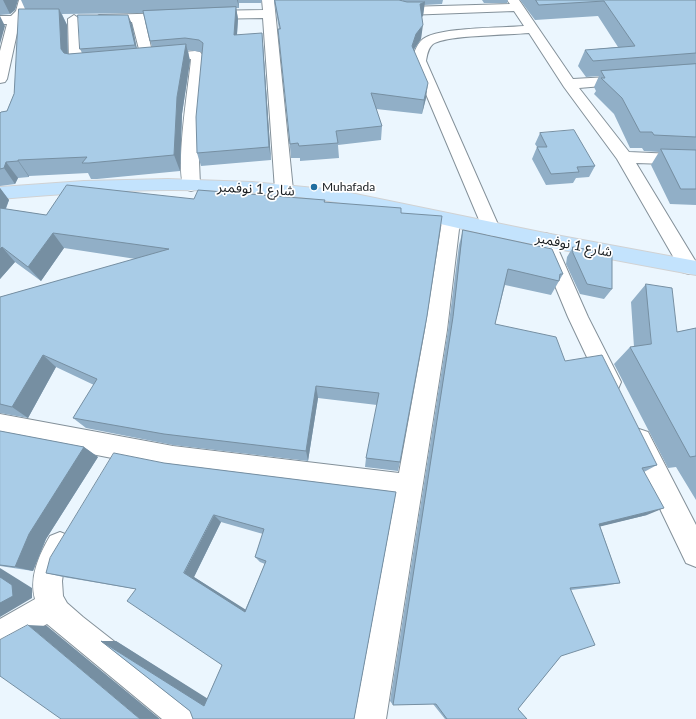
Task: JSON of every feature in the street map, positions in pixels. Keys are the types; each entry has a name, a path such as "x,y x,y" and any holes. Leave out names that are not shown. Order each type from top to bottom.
{"main road":[{"name":"شارع 1 نوفمبر","path":"0,193 52,188 191,185 284,190 336,196 545,240 692,267"}],"street":[{"path":"0,79 14,20 22,12 25,0"},
{"path":"394,0 400,9 406,11 516,3 569,84 624,157 692,267"},
{"path":"0,20 138,19 230,13 268,7 284,190"},
{"path":"74,19 77,65 112,62"},
{"path":"138,19 140,59 195,55 198,58 193,94 189,169 191,185"},
{"path":"491,229 419,61 420,51 432,38 442,36 532,29"},
{"path":"569,84 640,79"},
{"path":"624,157 696,160"},
{"path":"371,718 408,487 436,330 451,221"},
{"path":"545,240 578,316 619,399"},
{"path":"629,420 696,553"},
{"path":"1,428 112,458 173,458 408,487"},
{"path":"74,521 48,569 47,589 51,606 64,620 188,719"},
{"path":"0,635 51,606"}],"building":[{"path":"275,0 399,0 407,2 425,2 420,4 423,25 416,34 412,46 428,83 424,100 371,93 382,126 336,131 338,143 299,146 298,143 290,144 278,29 280,29"},
{"path":"536,0 696,0 696,53 593,61 585,50 635,46 604,1 539,5"},
{"path":"236,7 234,35 262,33 269,147 197,153 196,117 203,43 199,40 185,38 150,41 143,11"},
{"path":"19,9 59,9 61,49 64,53 69,54 186,44 177,97 174,155 89,163 82,163 87,157 18,160 6,162 4,168 0,169 0,113 7,111 14,94"},
{"path":"78,15 128,15 135,45 80,49"},
{"path":"696,64 696,137 654,135 652,132 640,132 622,98 601,78 605,78 601,71"},
{"path":"574,130 595,166 577,167 579,172 551,174 537,147 547,147 540,133"},
{"path":"661,149 696,150 696,189 681,189"},
{"path":"67,185 194,199 198,190 325,200 324,202 401,208 401,213 442,216 427,316 400,462 366,458 379,393 316,386 306,451 164,434 73,418 97,379 43,355 12,407 0,404 0,297 169,249 53,233 28,267 2,247 0,249 0,208 46,215"},
{"path":"463,230 552,249 563,274 560,274 559,281 508,269 495,324 556,337 565,361 602,355 657,465 642,468 664,508 599,524 620,583 570,588 595,645 561,656 518,709 527,719 447,719 436,704 393,705 453,317"},
{"path":"573,247 612,254 612,289 587,284 573,253"},
{"path":"646,284 672,288 677,332 696,328 696,456 690,457 630,347 651,344"},
{"path":"0,431 84,447 29,534 15,567 0,565"},
{"path":"114,453 164,463 396,492 354,719 193,719 190,711 101,641 204,706 222,665 127,601 136,589 46,573 50,558","holes":["214,515 264,529 255,557 266,561 245,612 184,573"]},
{"path":"0,577 12,585 13,596 0,603"},
{"path":"28,625 140,719 61,719 0,676 0,640"}],"place":[{"name":"Muhafada","path":"314,187"}]}
